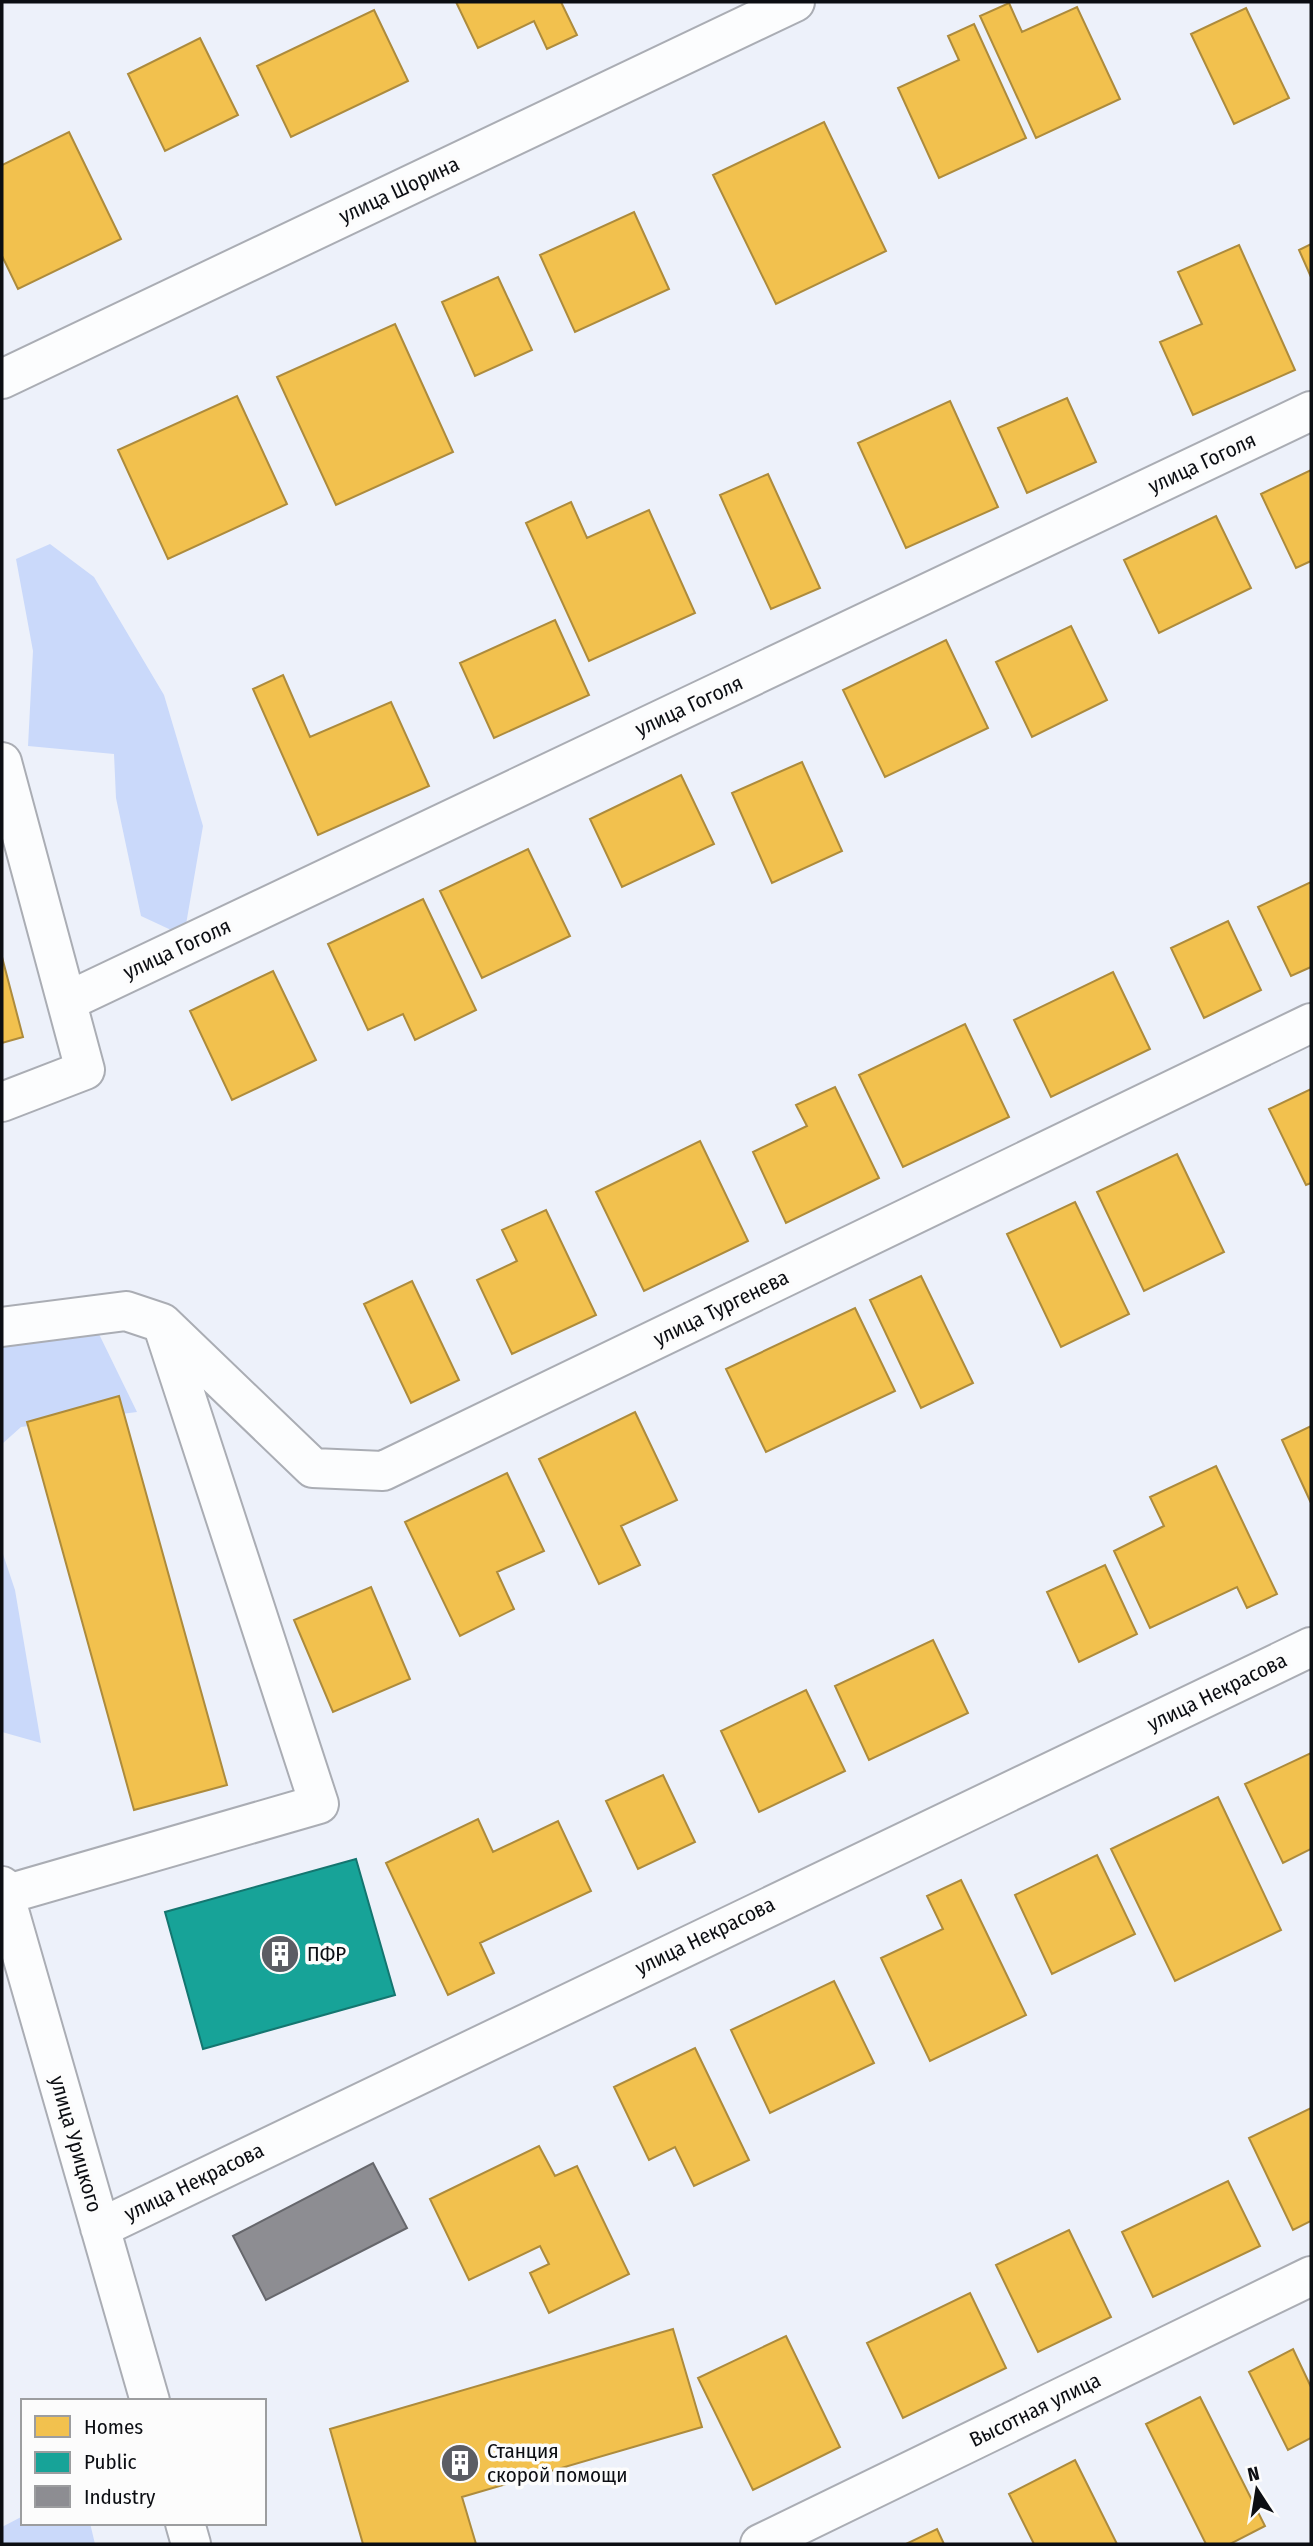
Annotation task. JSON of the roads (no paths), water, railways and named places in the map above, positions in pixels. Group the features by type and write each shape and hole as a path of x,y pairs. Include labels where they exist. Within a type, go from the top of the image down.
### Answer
{"street":[{"name":"улица Шорина","path":"2,379 795,2"},
{"name":"улица Гоголя","path":"68,1001 1311,411"},
{"path":"2,762 85,1070 2,1102"},
{"name":"улица Тургенева","path":"162,1323 313,1468 383,1471 1311,1023"},
{"path":"2,1328 126,1311 162,1323 319,1804 3,1891"},
{"name":"улица Некрасова","path":"100,2228 1311,1647"},
{"name":"улица Урицкого","path":"3,1891 149,2399"},
{"name":"Высотная улица","path":"760,2544 1311,2276"},
{"path":"186,2525 191,2544"}],"place":[{"name":"ПФР","path":"280,1954"},
{"name":"Станция скорой помощи","path":"460,2463"}]}
